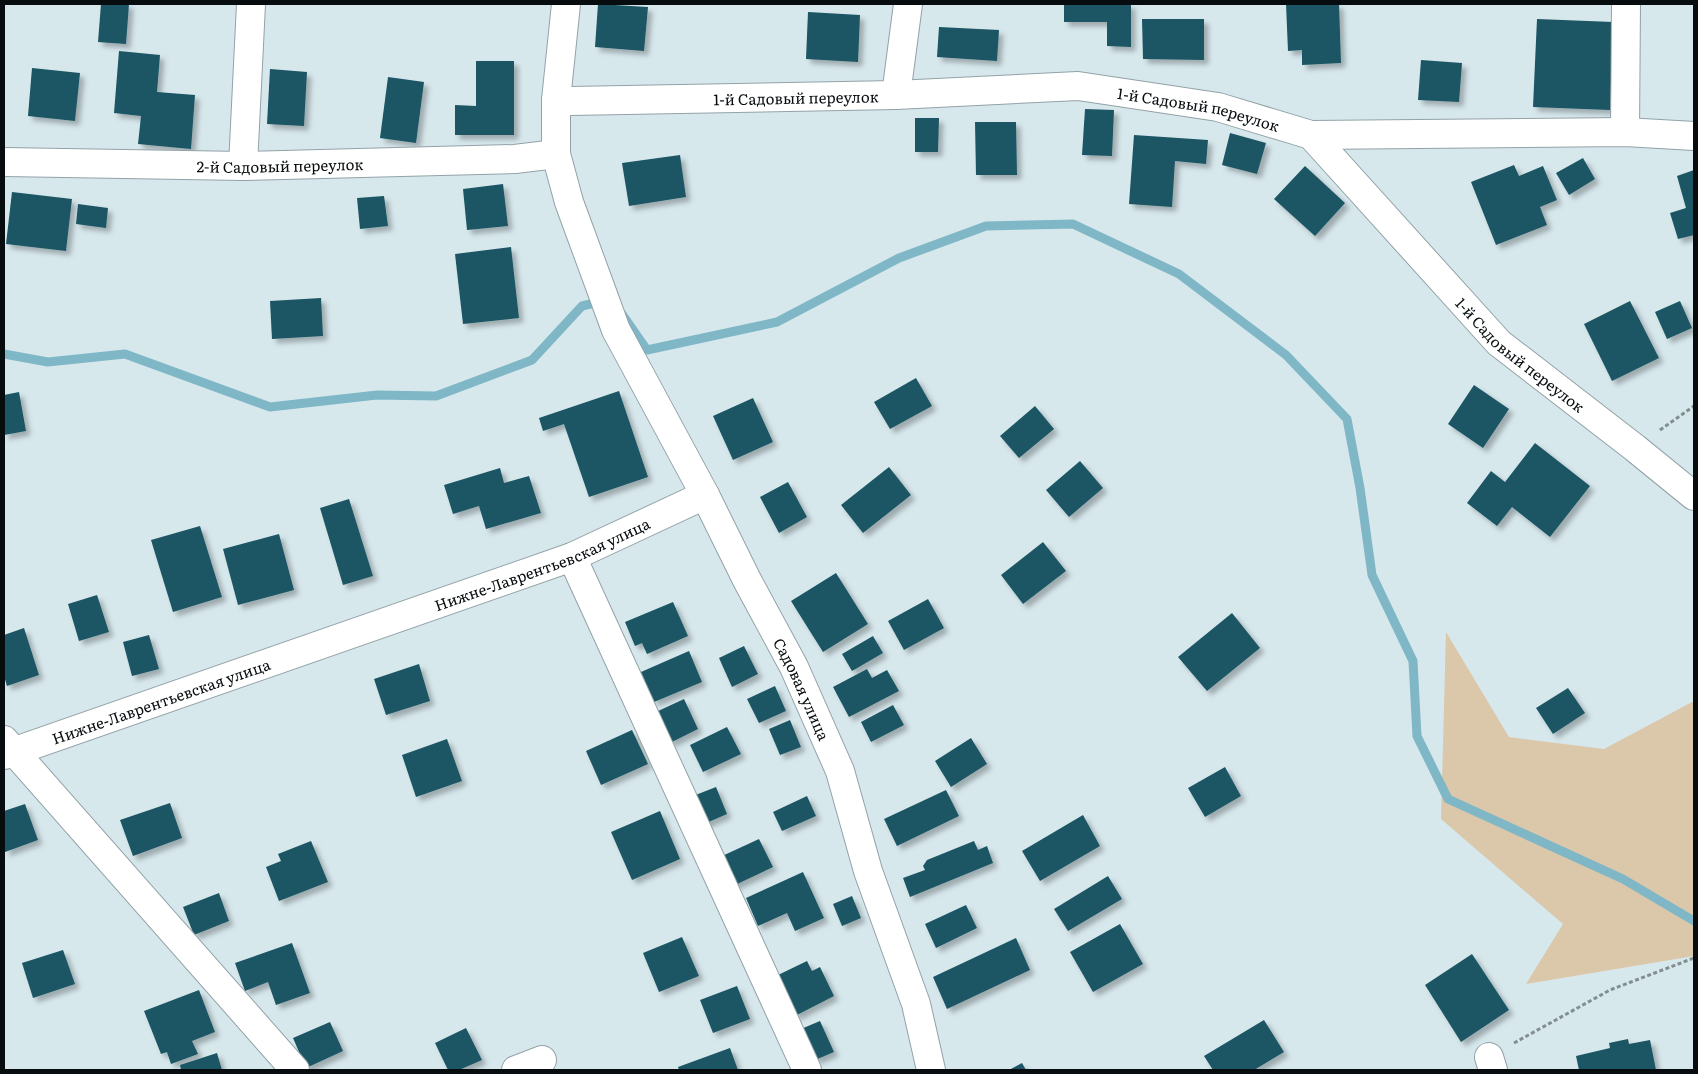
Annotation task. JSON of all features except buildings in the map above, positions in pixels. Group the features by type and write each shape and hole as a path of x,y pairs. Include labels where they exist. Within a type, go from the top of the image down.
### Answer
{"street":[{"path":"243,166 251,4"},
{"path":"556,154 556,100 566,4"},
{"path":"896,95 908,4"},
{"path":"1625,132 1626,4"},
{"name":"1-й Садовый переулок","path":"556,100 896,95 1078,86 1218,107 1311,134 1499,343 1694,496"},
{"path":"1311,134 1625,132 1694,136"},
{"name":"2-й Садовый переулок","path":"4,162 243,166 515,159 556,154"},
{"name":"Садовая улица","path":"556,154 569,202 616,330 705,495 747,580 794,667 840,771 868,872 916,1004 931,1070"},
{"name":"Нижне-Лаврентьевская улица","path":"295,1070 7,749 572,557 705,495"},
{"path":"572,557 807,1070"},
{"path":"516,1070 542,1060"}],"path":[{"path":"1635,448 1694,406"},
{"path":"1491,1063 1610,990 1694,958"}],"shaded area":[{"path":"1446,632 1509,737 1604,749 1694,701 1694,956 1526,984 1563,924 1441,819"}],"waterway":[{"path":"622,314 647,350 777,322 899,258 986,226 1073,224 1179,274 1286,355 1347,419 1360,488 1372,575 1413,661 1417,736 1448,799 1623,879 1694,921"},
{"path":"4,354 48,362 125,354 270,407 377,395 436,396 532,360 582,306 603,301"}]}
